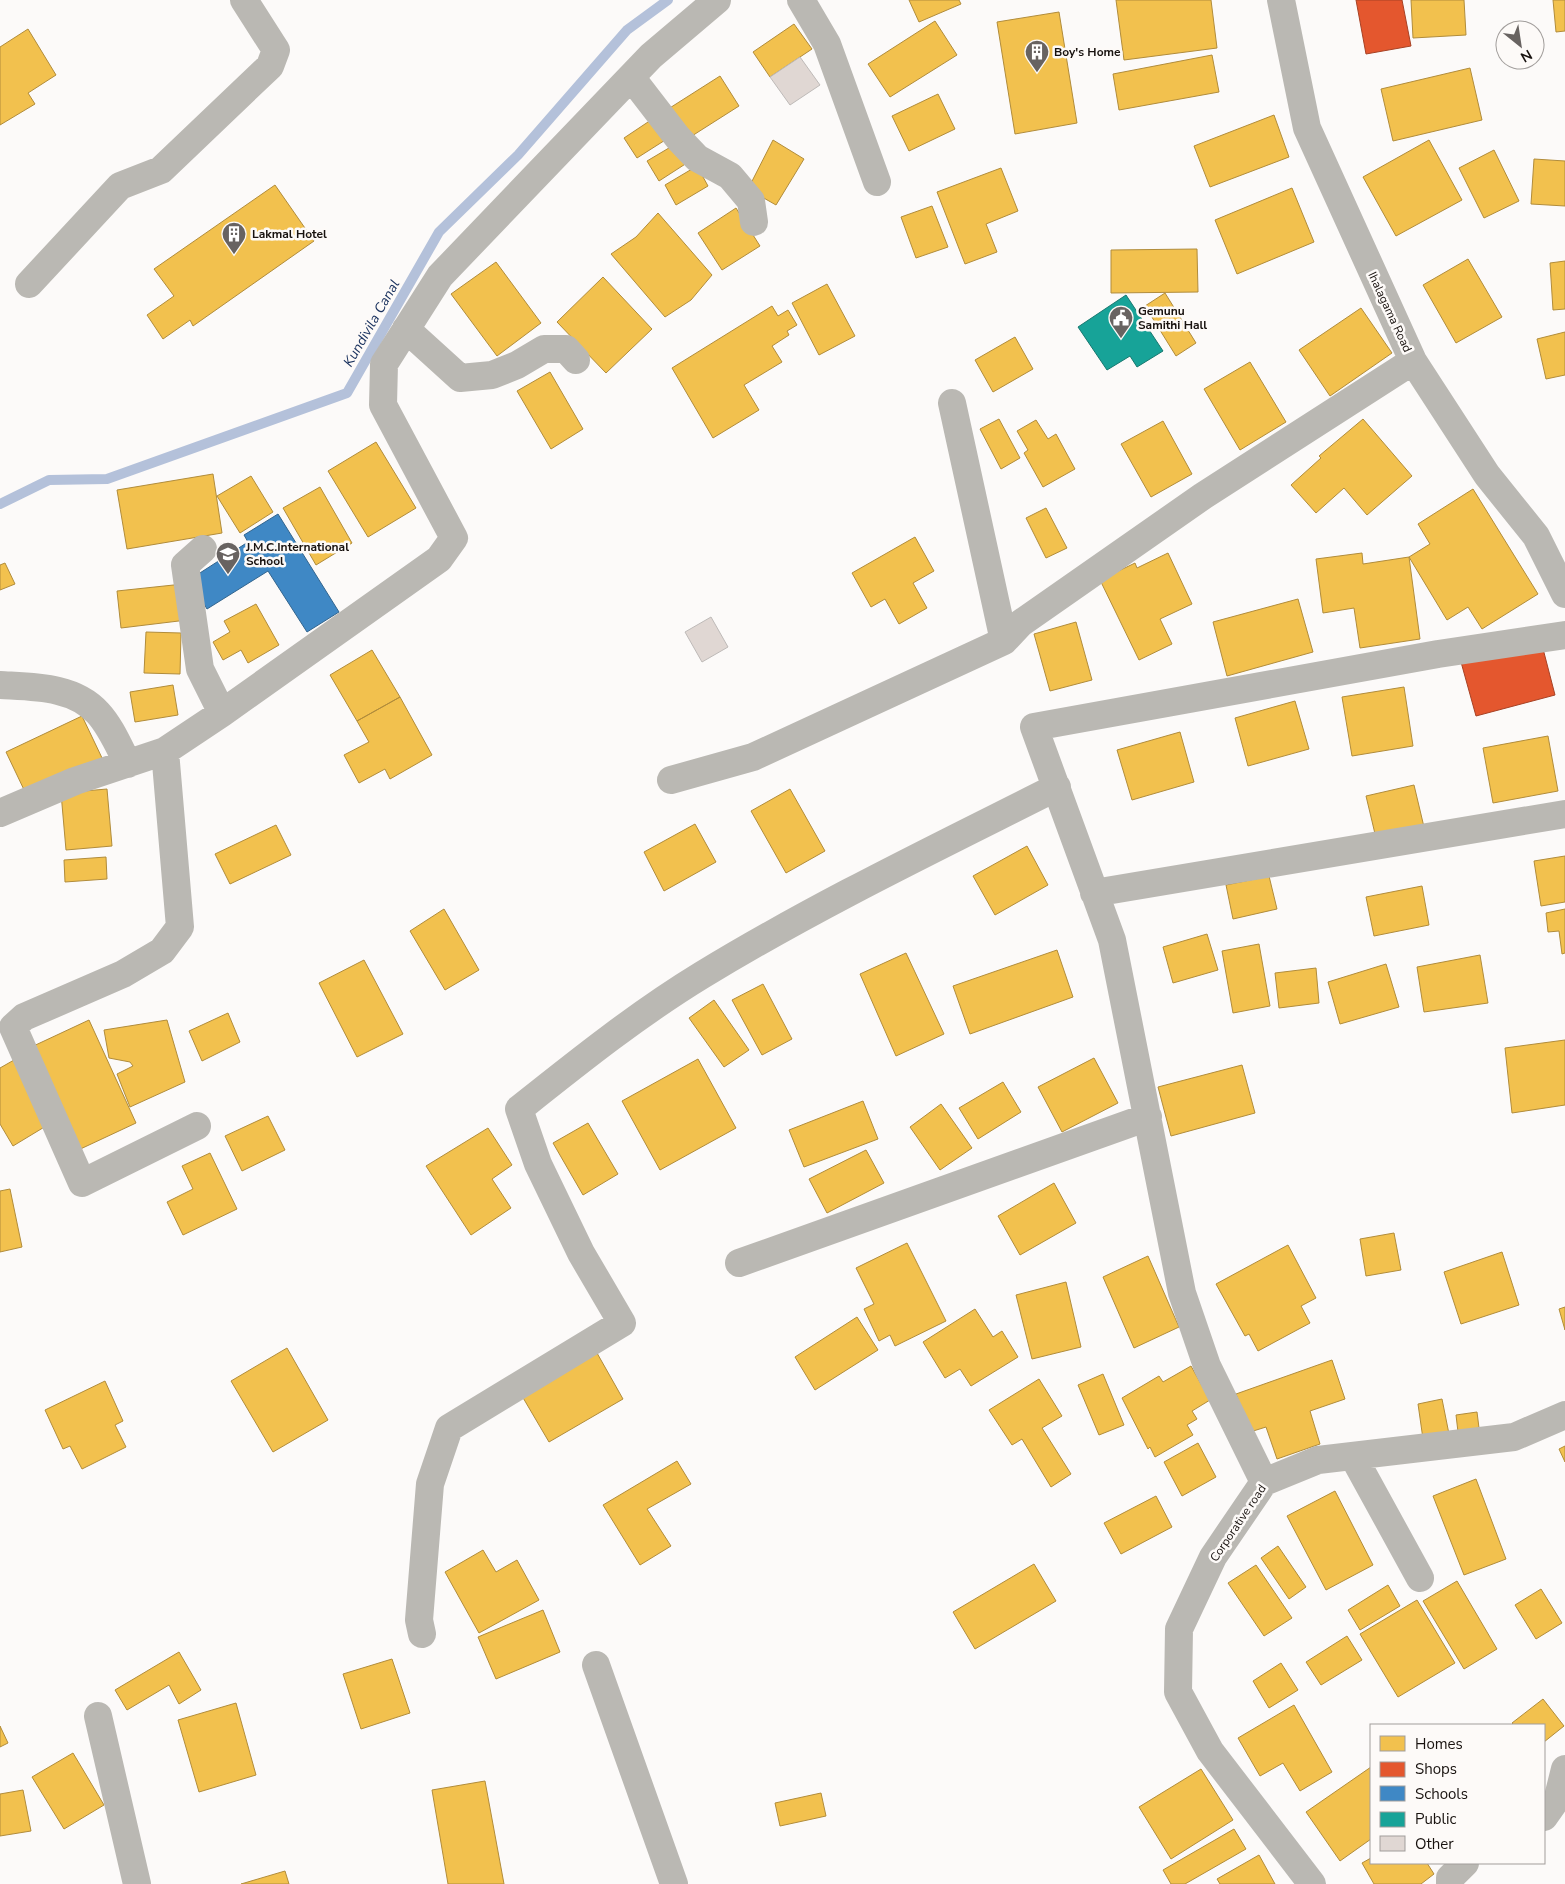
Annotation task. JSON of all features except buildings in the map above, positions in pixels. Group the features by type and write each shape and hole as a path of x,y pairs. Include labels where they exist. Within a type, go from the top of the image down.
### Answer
{"street":[{"path":"29,284 120,186 160,170 270,66 276,50 244,0"},
{"path":"0,813 75,782 165,751 222,713 439,558 454,538 383,405 384,364 440,276 651,56 717,0"},
{"path":"801,0 827,44 878,182"},
{"name":"Ihalagama Road","path":"1280,0 1307,128 1413,361 1487,475 1536,536 1565,594"},
{"path":"631,77 678,138 697,158 730,176 751,201 754,222"},
{"path":"406,329 460,378 492,374 517,365 544,350 566,349 576,360"},
{"path":"671,780 753,757 1004,641 1021,623 1203,496 1413,361"},
{"path":"952,403 1004,641"},
{"path":"203,549 185,565 200,669 222,713"},
{"path":"1264,1482 1207,1366 1182,1293 1112,940 1034,727 1438,654 1565,635"},
{"path":"0,685 52,689 85,702 98,713 128,764"},
{"path":"165,751 180,927 162,951 124,974 24,1017 13,1027 82,1183 197,1126"},
{"path":"422,1634 419,1620 430,1484 449,1428 622,1323 581,1254 538,1164 519,1109 591,1051 701,975 816,909 1057,787"},
{"path":"1094,893 1565,814"},
{"path":"739,1262 1148,1117"},
{"name":"Corporative road","path":"1312,1884 1210,1751 1178,1692 1178,1629 1213,1557 1264,1482 1318,1460 1514,1436 1565,1415"},
{"path":"1353,1456 1420,1578"},
{"path":"596,1665 674,1884"},
{"path":"98,1716 137,1884"},
{"path":"1545,1816 1558,1797 1565,1769"},
{"path":"1450,1884 1450,1878 1464,1864"}],"waterway":[{"name":"Kundivila Canal","path":"0,504 49,480 107,479 347,393 439,232 518,155 627,30 668,0"}],"place":[{"name":"Boy's Home","path":"1037,73"},
{"name":"Lakmal Hotel","path":"234,255"},
{"name":"Gemunu Samithi Hall","path":"1121,339"},
{"name":"J.M.C.International School","path":"228,575"}]}
